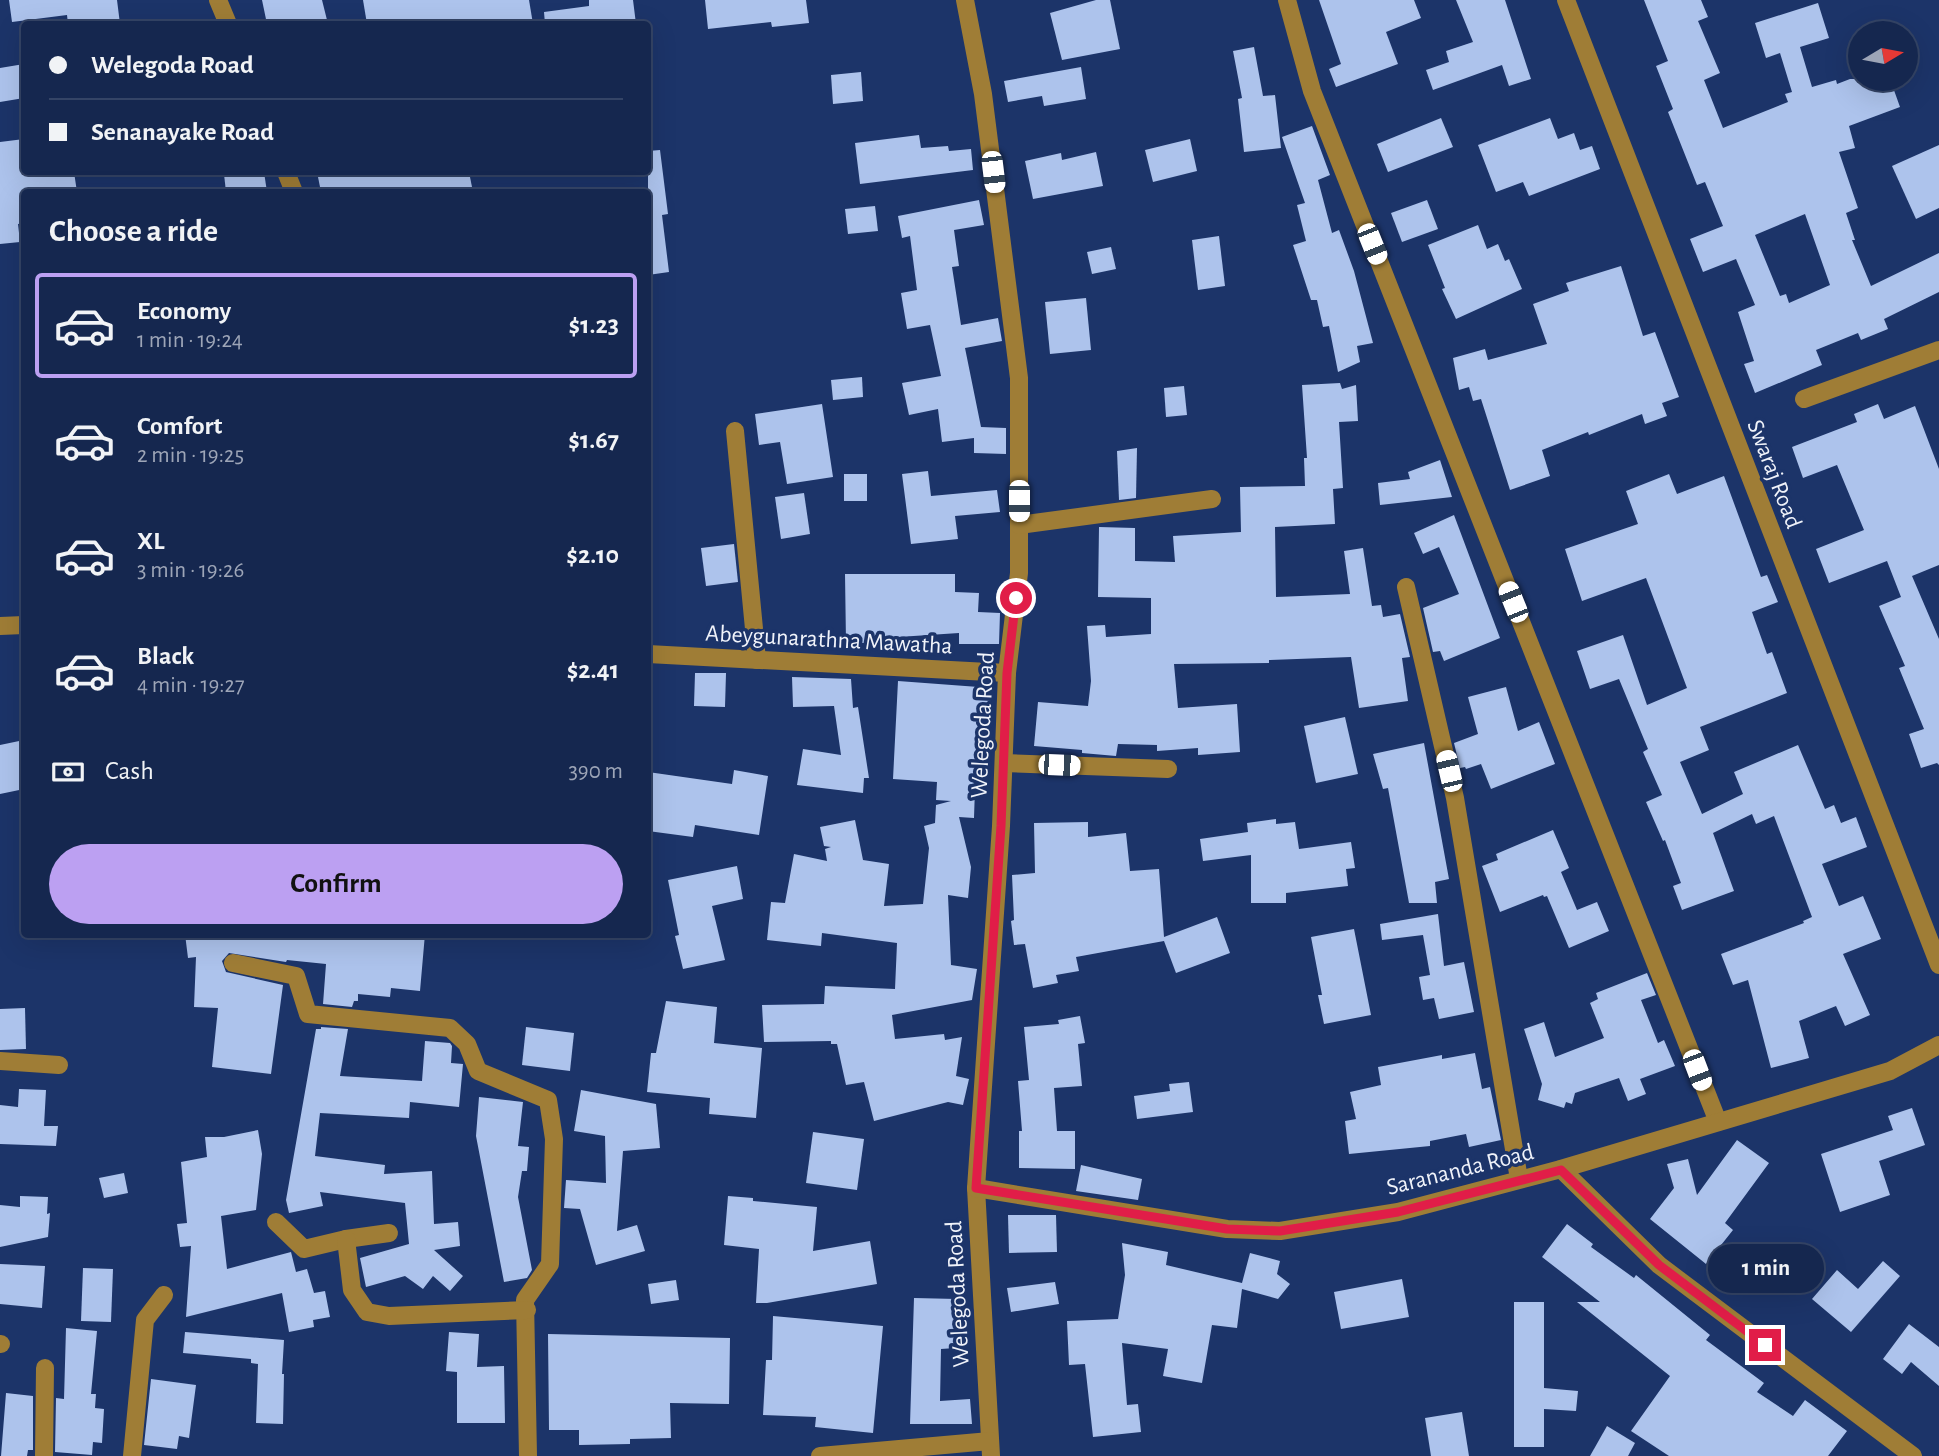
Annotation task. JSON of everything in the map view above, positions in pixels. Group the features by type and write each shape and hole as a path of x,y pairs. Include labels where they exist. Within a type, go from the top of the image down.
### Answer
{"street":[{"path":"218,0 227,21"},
{"name":"Welegoda Road","path":"965,0 983,94 1019,378 1019,573 1007,673 1004,763 976,1188 990,1449"},
{"path":"1287,0 1312,91 1718,1122"},
{"name":"Swaraj Road","path":"1566,0 1939,965"},
{"path":"1804,399 1939,350"},
{"path":"735,431 757,660"},
{"path":"1019,525 1212,499"},
{"path":"1406,587 1455,798 1519,1179"},
{"path":"0,626 21,625"},
{"name":"Abeygunarathna Mawatha","path":"651,654 1007,673"},
{"path":"1004,763 1168,769"},
{"path":"233,963 296,976 308,1014 450,1028 467,1044 478,1071 548,1100 555,1139 550,1264 525,1300 528,1456"},
{"name":"Sarananda Road","path":"976,1188 1227,1229 1280,1231 1398,1212 1561,1170 1890,1071 1939,1045"},
{"path":"0,1060 59,1065"},
{"path":"1561,1170 1659,1265 1913,1456"},
{"path":"276,1222 304,1250 346,1239 389,1233"},
{"path":"346,1239 352,1290 367,1312 389,1317 527,1310"},
{"path":"132,1456 145,1320 164,1295"},
{"path":"44,1456 45,1368"},
{"path":"820,1456 990,1449"}],"building":[{"path":"9,0 117,0 120,21 68,21 67,15 12,22"},
{"path":"262,0 322,0 327,21 266,21"},
{"path":"363,0 529,0 532,21 366,21"},
{"path":"589,0 633,0 636,21 545,21 544,12 589,6"},
{"path":"705,0 806,0 809,23 772,27 771,22 708,29"},
{"path":"1096,0 1110,0 1120,49 1062,60 1050,13"},
{"path":"1319,0 1414,0 1421,18 1386,32 1398,64 1336,87 1329,69 1341,64"},
{"path":"1456,0 1505,0 1531,79 1509,86 1502,65 1433,90 1426,70 1449,62 1446,51 1473,42"},
{"path":"1644,0 1701,0 1708,17 1698,21 1720,73 1704,80 1723,128 1788,102 1785,94 1792,92 1780,53 1766,58 1755,23 1818,3 1829,38 1800,47 1812,87 1836,80 1837,84 1848,80 1848,91 1894,91 1900,107 1849,126 1855,148 1839,152 1858,208 1846,213 1855,240 1852,240 1871,286 1939,253 1939,292 1884,319 1888,329 1861,340 1858,333 1816,350 1822,365 1755,393 1744,364 1754,361 1738,312 1755,305 1736,259 1703,272 1690,239 1723,226 1705,182 1697,185 1668,112 1673,109 1656,66 1668,61","holes":["1805,214 1830,285 1789,303 1786,294 1780,296 1755,235"]},
{"path":"1254,47 1263,96 1275,95 1281,148 1244,152 1238,99 1242,98 1233,51"},
{"path":"21,64 21,98 0,102 0,68"},
{"path":"1081,67 1086,99 1044,106 1042,96 1008,102 1004,81"},
{"path":"861,72 863,101 833,104 831,75"},
{"path":"1441,118 1453,147 1388,172 1377,144"},
{"path":"1550,118 1558,139 1574,133 1580,150 1592,146 1600,169 1529,196 1523,182 1496,192 1478,145"},
{"path":"1312,126 1330,175 1318,180 1332,233 1339,230 1354,271 1373,343 1357,346 1360,362 1338,372 1329,326 1323,327 1317,300 1311,300 1293,245 1306,241 1297,205 1305,203 1282,137"},
{"path":"919,135 921,148 948,146 949,151 971,149 973,170 860,184 855,143"},
{"path":"21,139 21,175 74,175 77,189 21,189 21,224 18,224 20,242 0,244 0,142"},
{"path":"1190,139 1197,171 1153,182 1145,150"},
{"path":"1939,145 1939,208 1916,219 1892,166"},
{"path":"660,150 668,214 662,215 669,272 651,275 651,189 648,189 648,175 651,175 651,151"},
{"path":"1096,152 1103,186 1033,199 1025,161 1061,153 1062,160"},
{"path":"224,175 264,175 267,189 226,189"},
{"path":"318,175 470,175 472,189 320,189"},
{"path":"979,200 984,225 954,230 959,266 952,267 961,325 998,318 1002,341 965,348 981,427 1006,428 1006,454 974,453 974,438 942,442 938,409 909,415 902,383 941,376 930,325 907,329 901,293 917,290 910,236 902,238 898,216"},
{"path":"1427,200 1438,229 1402,242 1391,213"},
{"path":"875,206 878,231 848,234 845,209"},
{"path":"1478,225 1487,249 1498,244 1505,261 1509,259 1522,289 1456,319 1442,289 1445,288 1428,245"},
{"path":"1219,236 1225,286 1198,290 1192,240"},
{"path":"1111,247 1116,269 1092,274 1087,252"},
{"path":"1621,266 1643,336 1655,332 1679,397 1662,403 1667,416 1645,424 1642,414 1542,450 1550,476 1510,490 1481,399 1473,401 1469,387 1459,390 1453,358 1485,349 1488,360 1547,344 1533,304 1569,291 1566,283"},
{"path":"1086,298 1091,350 1050,354 1045,302"},
{"path":"862,377 863,397 833,400 831,380"},
{"path":"1340,383 1342,389 1356,385 1358,421 1339,422 1343,488 1333,489 1335,524 1275,527 1276,597 1350,594 1344,551 1363,548 1372,606 1381,605 1383,617 1400,614 1410,657 1402,658 1408,701 1359,708 1351,657 1269,660 1269,663 1174,664 1178,708 1237,704 1240,752 1198,755 1198,748 1157,751 1157,745 1118,744 1116,756 1034,746 1038,702 1088,706 1091,681 1087,626 1105,625 1106,637 1151,634 1151,598 1098,597 1099,527 1135,528 1135,561 1175,562 1173,536 1241,532 1240,487 1305,486 1304,458 1307,458 1302,385"},
{"path":"1184,386 1187,415 1166,417 1164,388"},
{"path":"822,404 833,477 787,484 780,442 759,445 755,414"},
{"path":"1878,404 1884,419 1915,406 1939,469 1939,565 1912,576 1939,639 1939,765 1937,763 1921,768 1909,734 1924,729 1899,668 1905,666 1879,606 1901,597 1887,561 1829,583 1816,549 1864,530 1837,465 1803,478 1792,447 1857,422 1854,414"},
{"path":"1137,448 1136,498 1119,500 1117,451"},
{"path":"1440,460 1452,497 1380,505 1378,483 1410,479 1408,472"},
{"path":"928,471 931,496 997,490 1000,512 955,516 958,539 911,544 902,474"},
{"path":"844,474 867,474 867,501 844,501"},
{"path":"1669,474 1677,494 1724,476 1761,577 1767,575 1778,602 1752,612 1767,654 1772,652 1787,693 1700,727 1709,750 1680,762 1702,814 1743,794 1734,772 1798,745 1825,809 1834,805 1841,823 1856,817 1867,847 1822,864 1839,906 1863,896 1881,939 1843,954 1870,1015 1845,1026 1836,1006 1799,1021 1809,1058 1771,1068 1748,980 1733,985 1721,954 1804,923 1803,921 1812,917 1774,816 1756,824 1752,814 1713,833 1734,891 1682,910 1673,886 1681,883 1665,840 1663,841 1646,802 1662,795 1643,752 1648,749 1619,679 1590,689 1577,651 1623,635 1647,705 1687,688 1646,578 1582,601 1565,549 1638,524 1626,491"},
{"path":"804,493 810,534 781,539 775,497"},
{"path":"1454,515 1500,638 1444,661 1440,651 1433,652 1423,608 1459,594 1439,547 1423,554 1414,533"},
{"path":"734,544 738,582 706,586 701,548"},
{"path":"845,574 955,574 955,592 979,593 978,612 1000,613 999,644 959,644 959,633 846,643"},
{"path":"695,673 726,673 725,707 694,706"},
{"path":"792,677 851,679 853,708 858,707 869,778 864,778 863,793 797,785 803,749 841,755 834,706 793,707"},
{"path":"898,681 992,688 985,760 976,759 974,818 959,817 971,867 968,898 948,895 951,965 977,969 972,1000 892,1015 895,1039 944,1034 945,1040 962,1037 956,1076 969,1079 963,1105 948,1102 874,1121 864,1082 846,1085 837,1044 831,1044 831,1041 764,1042 762,1005 824,1004 825,986 895,989 897,943 822,933 821,946 767,940 771,902 785,903 794,854 827,861 825,849 831,847 824,846 820,827 855,820 863,860 889,864 884,906 923,904 929,848 924,826 935,823 936,805 951,801 936,800 937,782 893,779"},
{"path":"1506,687 1518,731 1539,722 1555,764 1491,789 1481,764 1466,769 1460,768 1454,743 1478,734 1468,697"},
{"path":"1345,717 1358,774 1316,783 1304,726"},
{"path":"21,741 21,790 0,794 0,745"},
{"path":"1424,743 1449,879 1435,882 1437,903 1409,903 1388,788 1383,789 1373,754"},
{"path":"734,770 768,776 759,835 695,825 693,837 651,831 651,772 732,784"},
{"path":"1276,819 1276,824 1295,822 1299,849 1351,842 1355,868 1346,869 1348,886 1286,893 1286,903 1251,903 1251,855 1203,861 1200,839 1248,832 1247,823"},
{"path":"1088,822 1088,837 1126,833 1130,871 1159,869 1164,937 1217,917 1230,953 1176,973 1164,941 1076,957 1079,971 1056,975 1058,983 1033,988 1025,944 1014,945 1011,921 1014,920 1012,875 1035,873 1034,823"},
{"path":"1553,830 1569,868 1561,872 1577,910 1597,902 1609,931 1569,948 1547,896 1543,895 1500,912 1482,866 1498,860 1496,854"},
{"path":"737,866 743,899 712,906 725,960 683,969 675,936 679,935 668,880"},
{"path":"1438,914 1444,966 1464,962 1474,1012 1439,1019 1434,998 1423,1000 1419,977 1430,975 1423,935 1382,940 1380,924"},
{"path":"1354,929 1371,1015 1324,1024 1318,995 1322,995 1311,937"},
{"path":"186,938 425,938 420,991 391,988 390,997 358,994 358,1001 354,1001 352,1007 323,1004 326,964 286,962 229,953 222,961 226,972 283,985 271,1074 212,1067 218,1008 194,1007 196,957 188,958"},
{"path":"1647,973 1656,995 1641,1000 1658,1043 1664,1040 1675,1066 1640,1079 1646,1094 1628,1101 1619,1078 1575,1093 1572,1104 1566,1102 1564,1108 1538,1100 1542,1084 1524,1029 1544,1022 1555,1057 1604,1038 1590,1003 1598,999 1596,993"},
{"path":"666,1001 717,1007 714,1043 762,1048 756,1118 709,1114 710,1098 647,1092 651,1053 656,1053"},
{"path":"25,1008 26,1049 0,1050 0,1009"},
{"path":"1080,1016 1085,1043 1078,1044 1082,1086 1054,1088 1057,1131 1075,1131 1075,1169 1019,1168 1019,1131 1022,1131 1018,1081 1029,1080 1024,1027 1059,1024 1058,1020"},
{"path":"526,1027 574,1033 570,1071 522,1065"},
{"path":"316,1029 348,1029 340,1076 422,1081 425,1041 450,1043 451,1063 463,1064 459,1107 410,1102 409,1118 320,1113 315,1156 385,1165 384,1174 432,1171 434,1224 458,1222 460,1246 434,1250 463,1276 450,1291 433,1276 423,1289 405,1276 366,1287 360,1258 409,1244 405,1203 320,1192 323,1206 289,1213 286,1200"},
{"path":"1475,1053 1482,1089 1490,1087 1501,1140 1469,1147 1466,1134 1430,1141 1430,1146 1349,1154 1345,1121 1356,1119 1350,1092 1381,1085 1378,1067 1442,1055 1442,1059"},
{"path":"1189,1082 1193,1112 1137,1119 1134,1096 1170,1091 1169,1084"},
{"path":"19,1089 46,1090 44,1126 58,1126 56,1146 0,1144 0,1105 18,1107"},
{"path":"581,1090 656,1104 660,1148 623,1151 617,1231 637,1225 645,1251 596,1265 580,1209 564,1208 566,1180 606,1183 605,1136 574,1131"},
{"path":"479,1097 523,1102 518,1146 529,1147 527,1171 522,1171 518,1197 532,1270 527,1278 504,1282 476,1136"},
{"path":"1912,1108 1925,1145 1879,1161 1890,1195 1840,1212 1821,1154 1893,1130 1888,1116"},
{"path":"258,1130 262,1154 256,1210 221,1216 227,1269 291,1252 296,1272 307,1269 314,1293 325,1291 330,1317 313,1320 314,1327 289,1332 282,1293 186,1317 191,1246 180,1247 177,1224 187,1223 181,1162 207,1157 205,1137 224,1137"},
{"path":"813,1132 864,1139 857,1190 806,1183"},
{"path":"1737,1140 1769,1163 1725,1223 1733,1230 1706,1264 1650,1219 1674,1188 1667,1164 1688,1159 1697,1195"},
{"path":"1081,1165 1142,1179 1138,1200 1076,1191"},
{"path":"124,1173 128,1193 104,1198 99,1178"},
{"path":"20,1196 48,1197 48,1237 0,1247 0,1205 20,1207"},
{"path":"728,1196 817,1207 813,1251 870,1241 877,1284 756,1303 759,1249 724,1245"},
{"path":"1008,1215 1056,1215 1057,1252 1009,1253"},
{"path":"1567,1224 1593,1244 1591,1247 1634,1278 1636,1275 1710,1335 1706,1340 1764,1383 1757,1392 1793,1416 1805,1400 1847,1431 1828,1456 1669,1456 1631,1431 1670,1376 1577,1302 1600,1302 1542,1257"},
{"path":"1122,1243 1168,1252 1166,1265 1242,1283 1250,1253 1280,1261 1277,1274 1290,1284 1278,1299 1242,1289 1237,1328 1212,1325 1202,1383 1163,1376 1168,1349 1122,1343 1127,1405 1138,1404 1141,1432 1093,1437 1085,1364 1069,1365 1067,1321 1118,1319 1125,1275"},
{"path":"1883,1261 1900,1276 1851,1332 1812,1299 1837,1270 1858,1289"},
{"path":"0,1264 45,1266 42,1308 0,1304"},
{"path":"83,1268 113,1269 111,1322 81,1321"},
{"path":"1402,1279 1409,1317 1341,1329 1334,1292"},
{"path":"676,1280 679,1300 651,1304 648,1284"},
{"path":"1055,1282 1059,1304 1011,1312 1007,1288"},
{"path":"914,1298 957,1299 955,1348 941,1349 940,1401 970,1399 972,1424 910,1424"},
{"path":"1514,1302 1544,1302 1544,1388 1578,1391 1576,1411 1544,1409 1544,1447 1514,1447"},
{"path":"773,1316 883,1326 873,1433 815,1427 816,1417 763,1415 766,1360 772,1360"},
{"path":"1909,1324 1939,1347 1939,1386 1911,1362 1902,1374 1883,1359"},
{"path":"66,1328 97,1331 91,1394 96,1394 95,1408 104,1409 102,1443 93,1442 92,1455 55,1452 56,1398 64,1399"},
{"path":"185,1332 284,1340 283,1424 256,1423 258,1364 251,1363 251,1359 183,1353"},
{"path":"449,1332 479,1334 477,1367 504,1366 505,1423 457,1423 457,1372 446,1371"},
{"path":"548,1334 730,1338 729,1404 670,1403 671,1438 630,1439 630,1444 579,1445 579,1430 549,1430"},
{"path":"151,1379 196,1385 189,1438 179,1436 177,1449 144,1445"},
{"path":"6,1393 33,1396 33,1450 28,1450 27,1456 1,1456"},
{"path":"1462,1412 1469,1456 1431,1456 1425,1418"},
{"path":"1607,1426 1635,1443 1628,1456 1590,1456"}],"route":[{"path":"1016,598 1007,673 1001,826 976,1188 1227,1229 1280,1231 1398,1212 1561,1170 1659,1265 1765,1345"}]}
